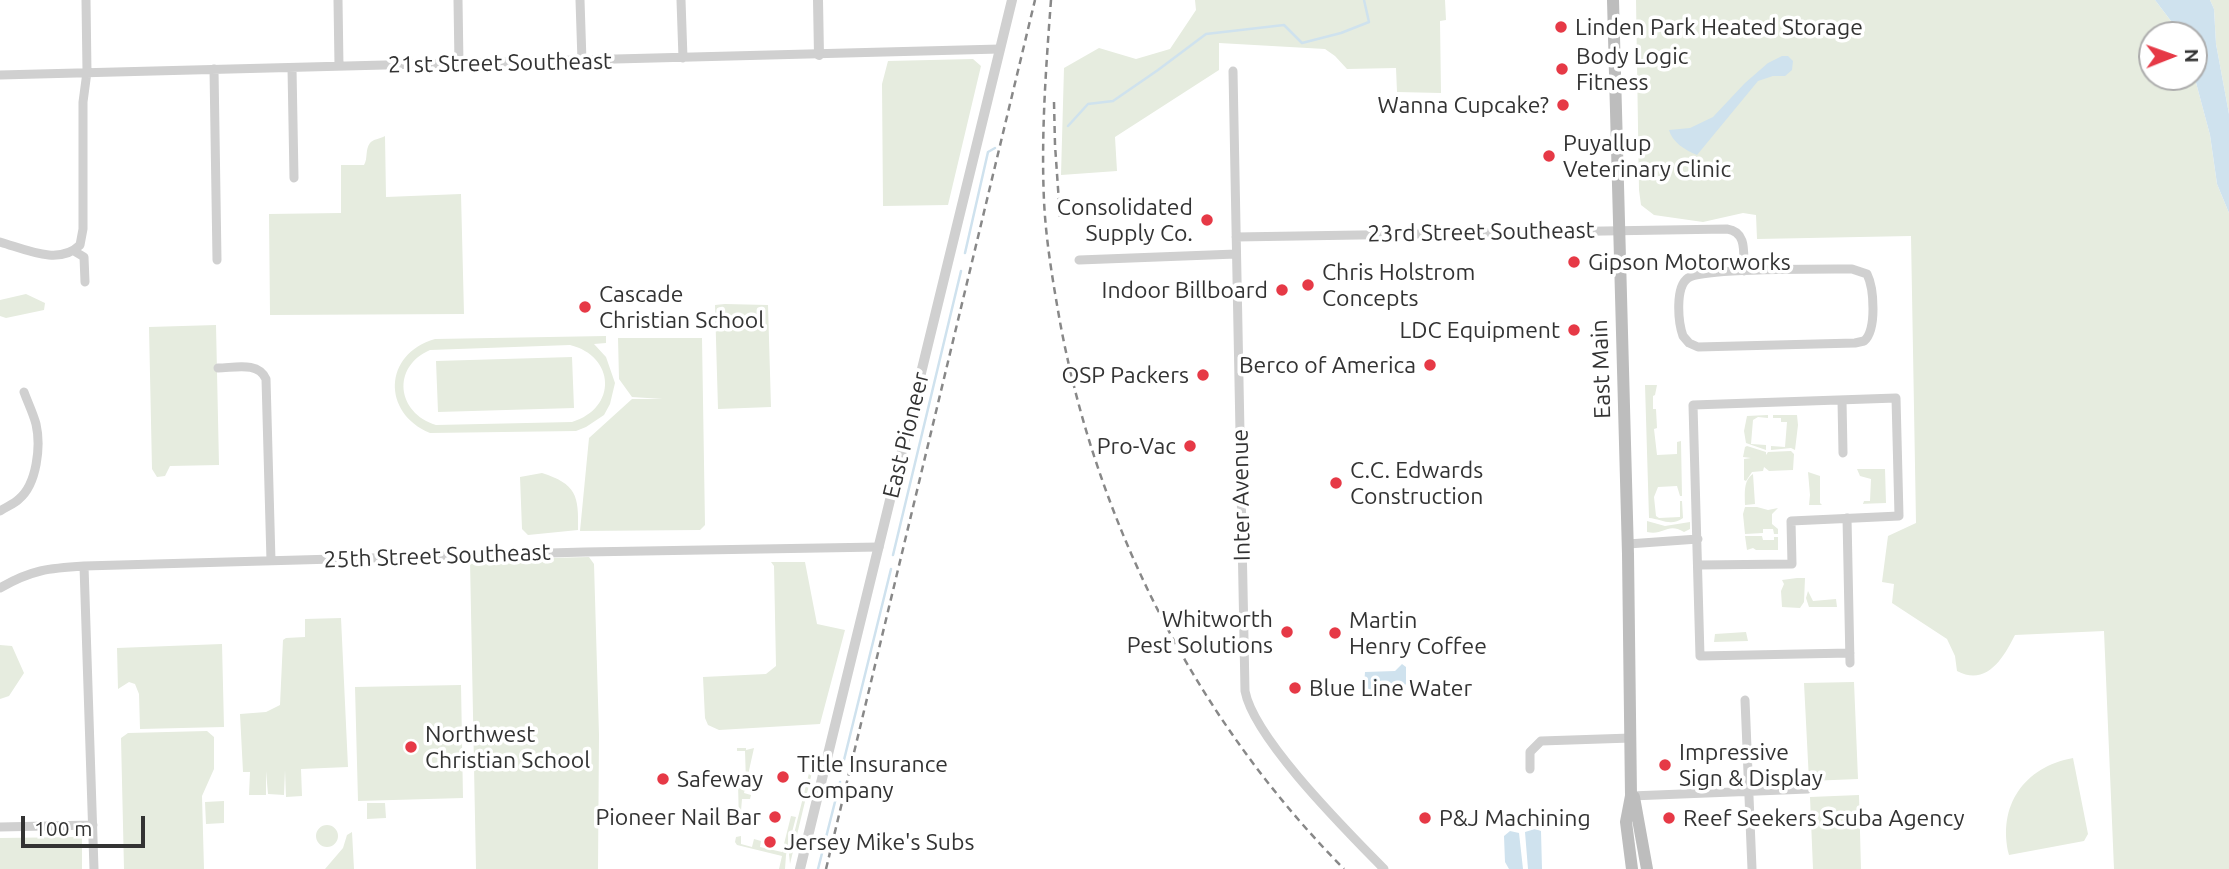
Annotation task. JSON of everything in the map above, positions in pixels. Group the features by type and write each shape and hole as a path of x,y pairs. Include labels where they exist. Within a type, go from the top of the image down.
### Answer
{"main road":[{"name":"East Main","path":"1613,0 1632,796 1641,833 1645,869"},
{"name":"East Main","path":"1632,796 1626,822 1632,869"}],"street":[{"path":"0,242 56,256 74,251 80,246 83,229 83,102 87,72 86,0"},
{"path":"338,0 339,66"},
{"path":"458,0 459,64"},
{"path":"580,0 582,61"},
{"path":"681,0 683,58"},
{"path":"818,0 819,55"},
{"name":"East Pioneer","path":"800,869 1012,0"},
{"name":"21st Street Southeast","path":"0,75 819,55 1000,48"},
{"path":"292,68 294,178"},
{"path":"214,69 217,260"},
{"name":"Inter Avenue","path":"1233,71 1243,639 1247,699 1257,723 1309,788 1384,869"},
{"name":"23rd Street Southeast","path":"1236,237 1727,229 1736,231 1742,237 1744,271"},
{"path":"74,251 84,257 85,282"},
{"path":"1079,260 1236,254"},
{"path":"1852,269 1867,274 1872,288 1871,334 1864,341 1855,343 1698,347 1689,343 1681,331 1681,291 1685,282 1697,275 1744,271 1852,269"},
{"path":"218,368 254,367 261,371 266,379 271,561"},
{"path":"0,511 24,494 29,486 35,462 37,427 24,392"},
{"path":"1699,565 1792,564 1791,520 1899,516 1896,398 1693,405 1700,656 1850,653"},
{"path":"1842,400 1843,453"},
{"path":"1847,518 1850,663"},
{"path":"1628,544 1698,539"},
{"name":"25th Street Southeast","path":"0,588 33,572 84,566 879,547"},
{"path":"84,566 94,869"},
{"path":"1745,700 1752,869"},
{"path":"1530,769 1530,752 1534,746 1551,740 1631,738"},
{"path":"1632,796 1808,789"},
{"path":"0,827 93,825"}],"shaded area":[{"path":"1195,0 1445,0 1446,20 1440,21 1441,93 1397,92 1396,68 1347,69 1325,49 1219,43 1219,70 1115,137 1117,171 1061,175 1064,68 1099,48 1136,59 1170,49 1196,10"},
{"path":"1636,0 2155,0 2171,21 2138,21 2138,91 2198,91 2210,135 2217,184 2229,213 2229,869 2114,869 2104,631 2015,635 2006,652 1993,667 1977,675 1968,675 1957,671 1955,656 1947,639 1892,603 1894,584 1882,582 1888,536 1916,523 1911,236 1757,239 1756,215 1743,213 1703,222 1654,215 1641,205"},
{"path":"2210,0 2229,0 2229,114 2216,44 2214,9"},
{"path":"973,59 981,66 948,205 883,206 882,84 888,61"},
{"path":"385,136 386,197 461,194 464,314 270,315 269,214 341,213 341,165 364,165 370,143"},
{"path":"26,294 45,303 44,310 6,318 0,316 0,300"},
{"path":"715,305 768,305 771,407 718,409"},
{"path":"216,325 219,465 170,466 165,476 157,477 152,469 149,327"},
{"path":"606,336 606,343 594,344 606,357 615,383 610,404 604,415 576,431 430,433 414,424 403,412 395,384 398,370 406,357 418,347 435,339","holes":["570,345 585,351 596,360 603,371 603,394 597,406 587,415 572,422 436,425 413,411 404,389 404,378 409,367 430,350"]},
{"path":"618,338 702,338 705,525 700,530 580,531 589,438 632,399 663,399 632,397 619,379"},
{"path":"572,357 574,408 438,412 436,361"},
{"path":"1645,385 1657,385 1653,396 1653,409 1656,409 1657,428 1654,429 1657,455 1677,454 1677,442 1681,441 1682,496 1677,486 1658,487 1654,497 1656,516 1659,518 1680,517 1682,501 1683,518 1679,521 1666,522 1649,518"},
{"path":"1768,415 1768,418 1758,417 1753,420 1751,444 1766,445 1766,450 1746,443 1744,431 1747,416"},
{"path":"1773,415 1797,415 1795,450 1771,450 1771,446 1785,447 1787,422 1781,422 1781,418 1773,418"},
{"path":"1747,446 1766,452 1766,455 1768,452 1791,451 1794,454 1793,470 1769,471 1764,467 1763,471 1752,472 1746,481 1744,480 1744,459 1751,458 1743,457"},
{"path":"1857,469 1885,469 1886,503 1863,504 1864,501 1870,501 1871,479 1860,476"},
{"path":"1808,472 1820,476 1822,505 1809,505"},
{"path":"542,473 562,482 573,492 578,508 578,530 528,535 522,529 520,477"},
{"path":"1753,474 1755,504 1745,505 1746,484"},
{"path":"1745,507 1768,510 1778,508 1772,514 1772,524 1778,529 1778,534 1774,534 1773,529 1763,529 1763,533 1745,534"},
{"path":"1647,521 1665,526 1690,522 1690,529 1684,532 1673,528 1647,532"},
{"path":"1745,536 1762,536 1763,540 1774,540 1774,537 1778,537 1778,550 1747,550"},
{"path":"589,557 594,564 599,735 598,869 476,869 470,560"},
{"path":"771,562 805,562 817,624 845,630 820,724 719,730 708,725 705,718 703,677 766,674 776,666 774,566"},
{"path":"1805,578 1804,602 1800,608 1782,607 1782,580"},
{"path":"1808,591 1813,601 1836,599 1837,607 1809,607 1806,598"},
{"path":"341,618 348,767 301,769 302,796 286,797 285,770 284,795 268,794 266,771 266,795 249,795 250,772 243,772 240,714 266,712 280,705 283,640 305,637 305,619"},
{"path":"1746,632 1748,641 1714,642 1715,634"},
{"path":"222,644 224,727 140,729 139,694 135,684 129,682 118,689 117,648"},
{"path":"0,645 12,646 24,673 9,696 0,699"},
{"path":"1854,682 1858,779 1809,781 1804,683"},
{"path":"461,685 463,798 358,801 355,687"},
{"path":"207,731 214,737 214,769 202,796 204,869 124,869 121,738 128,733"},
{"path":"737,748 754,748 744,793 751,795 750,799 742,799 740,823 748,824 744,827 739,824 738,783 746,782 745,751 737,751"},
{"path":"813,757 814,764 790,864 789,854"},
{"path":"2073,758 2088,834 2084,841 2009,855 2007,820 2018,792 2041,770"},
{"path":"1859,795 1861,869 1813,869 1810,797"},
{"path":"224,801 224,823 206,824 205,802"},
{"path":"367,803 385,803 386,818 367,819"},
{"path":"791,816 796,817 785,869 779,869 782,856 737,845 735,842 736,837 741,836 741,844 752,847 754,839 761,841 760,847 782,852"},
{"path":"327,825 335,828 338,836 335,844 327,847 319,844 316,836 319,828"},
{"path":"352,832 354,869 325,869 343,848 347,835"},
{"path":"82,837 82,869 0,869 0,838"}],"water":[{"path":"2155,0 2210,0 2214,9 2216,44 2229,114 2229,213 2217,184 2210,135 2198,91 2208,91 2208,21 2171,21"},
{"path":"1788,56 1793,61 1792,70 1785,76 1773,76 1758,81 1697,155 1676,142 1669,130 1690,128 1713,117 1745,83 1768,63"},
{"path":"1402,664 1406,667 1406,684 1402,687 1392,691 1379,691 1364,686 1365,672 1395,671"},
{"path":"1535,829 1541,831 1542,869 1528,869 1525,832"},
{"path":"1510,831 1519,833 1523,869 1509,869 1505,862 1504,836"}],"waterway":[{"path":"1068,126 1088,104 1113,101 1206,34 1284,25 1302,43 1341,33 1369,22 1364,0"},
{"path":"965,253 988,152 995,148"},
{"path":"893,555 961,271"},
{"path":"842,768 891,569"},
{"path":"818,869 840,782"}],"railway":[{"path":"826,869 1035,0"},
{"path":"1051,0 1044,126 1046,232 1060,322 1077,398 1100,473 1128,546 1161,616 1200,684 1243,750 1291,811 1344,869"},
{"path":"1054,102 1060,217"}],"place":[{"name":"Linden Park Heated Storage","path":"1561,27"},
{"name":"Body Logic Fitness","path":"1562,69"},
{"name":"Wanna Cupcake?","path":"1563,105"},
{"name":"Puyallup Veterinary Clinic","path":"1549,156"},
{"name":"Consolidated Supply Co.","path":"1207,220"},
{"name":"Gipson Motorworks","path":"1574,262"},
{"name":"Chris Holstrom Concepts","path":"1308,285"},
{"name":"Indoor Billboard","path":"1282,290"},
{"name":"Cascade Christian School","path":"585,307"},
{"name":"LDC Equipment","path":"1574,330"},
{"name":"Berco of America","path":"1430,365"},
{"name":"OSP Packers","path":"1203,375"},
{"name":"Pro-Vac","path":"1190,446"},
{"name":"C.C. Edwards Construction","path":"1336,483"},
{"name":"Whitworth Pest Solutions","path":"1287,632"},
{"name":"Martin Henry Coffee","path":"1335,633"},
{"name":"Blue Line Water","path":"1295,688"},
{"name":"Northwest Christian School","path":"411,747"},
{"name":"Impressive Sign & Display","path":"1665,765"},
{"name":"Title Insurance Company","path":"783,777"},
{"name":"Safeway","path":"663,779"},
{"name":"Pioneer Nail Bar","path":"775,817"},
{"name":"P&J Machining","path":"1425,818"},
{"name":"Reef Seekers Scuba Agency","path":"1669,818"},
{"name":"Jersey Mike's Subs","path":"770,842"}]}
